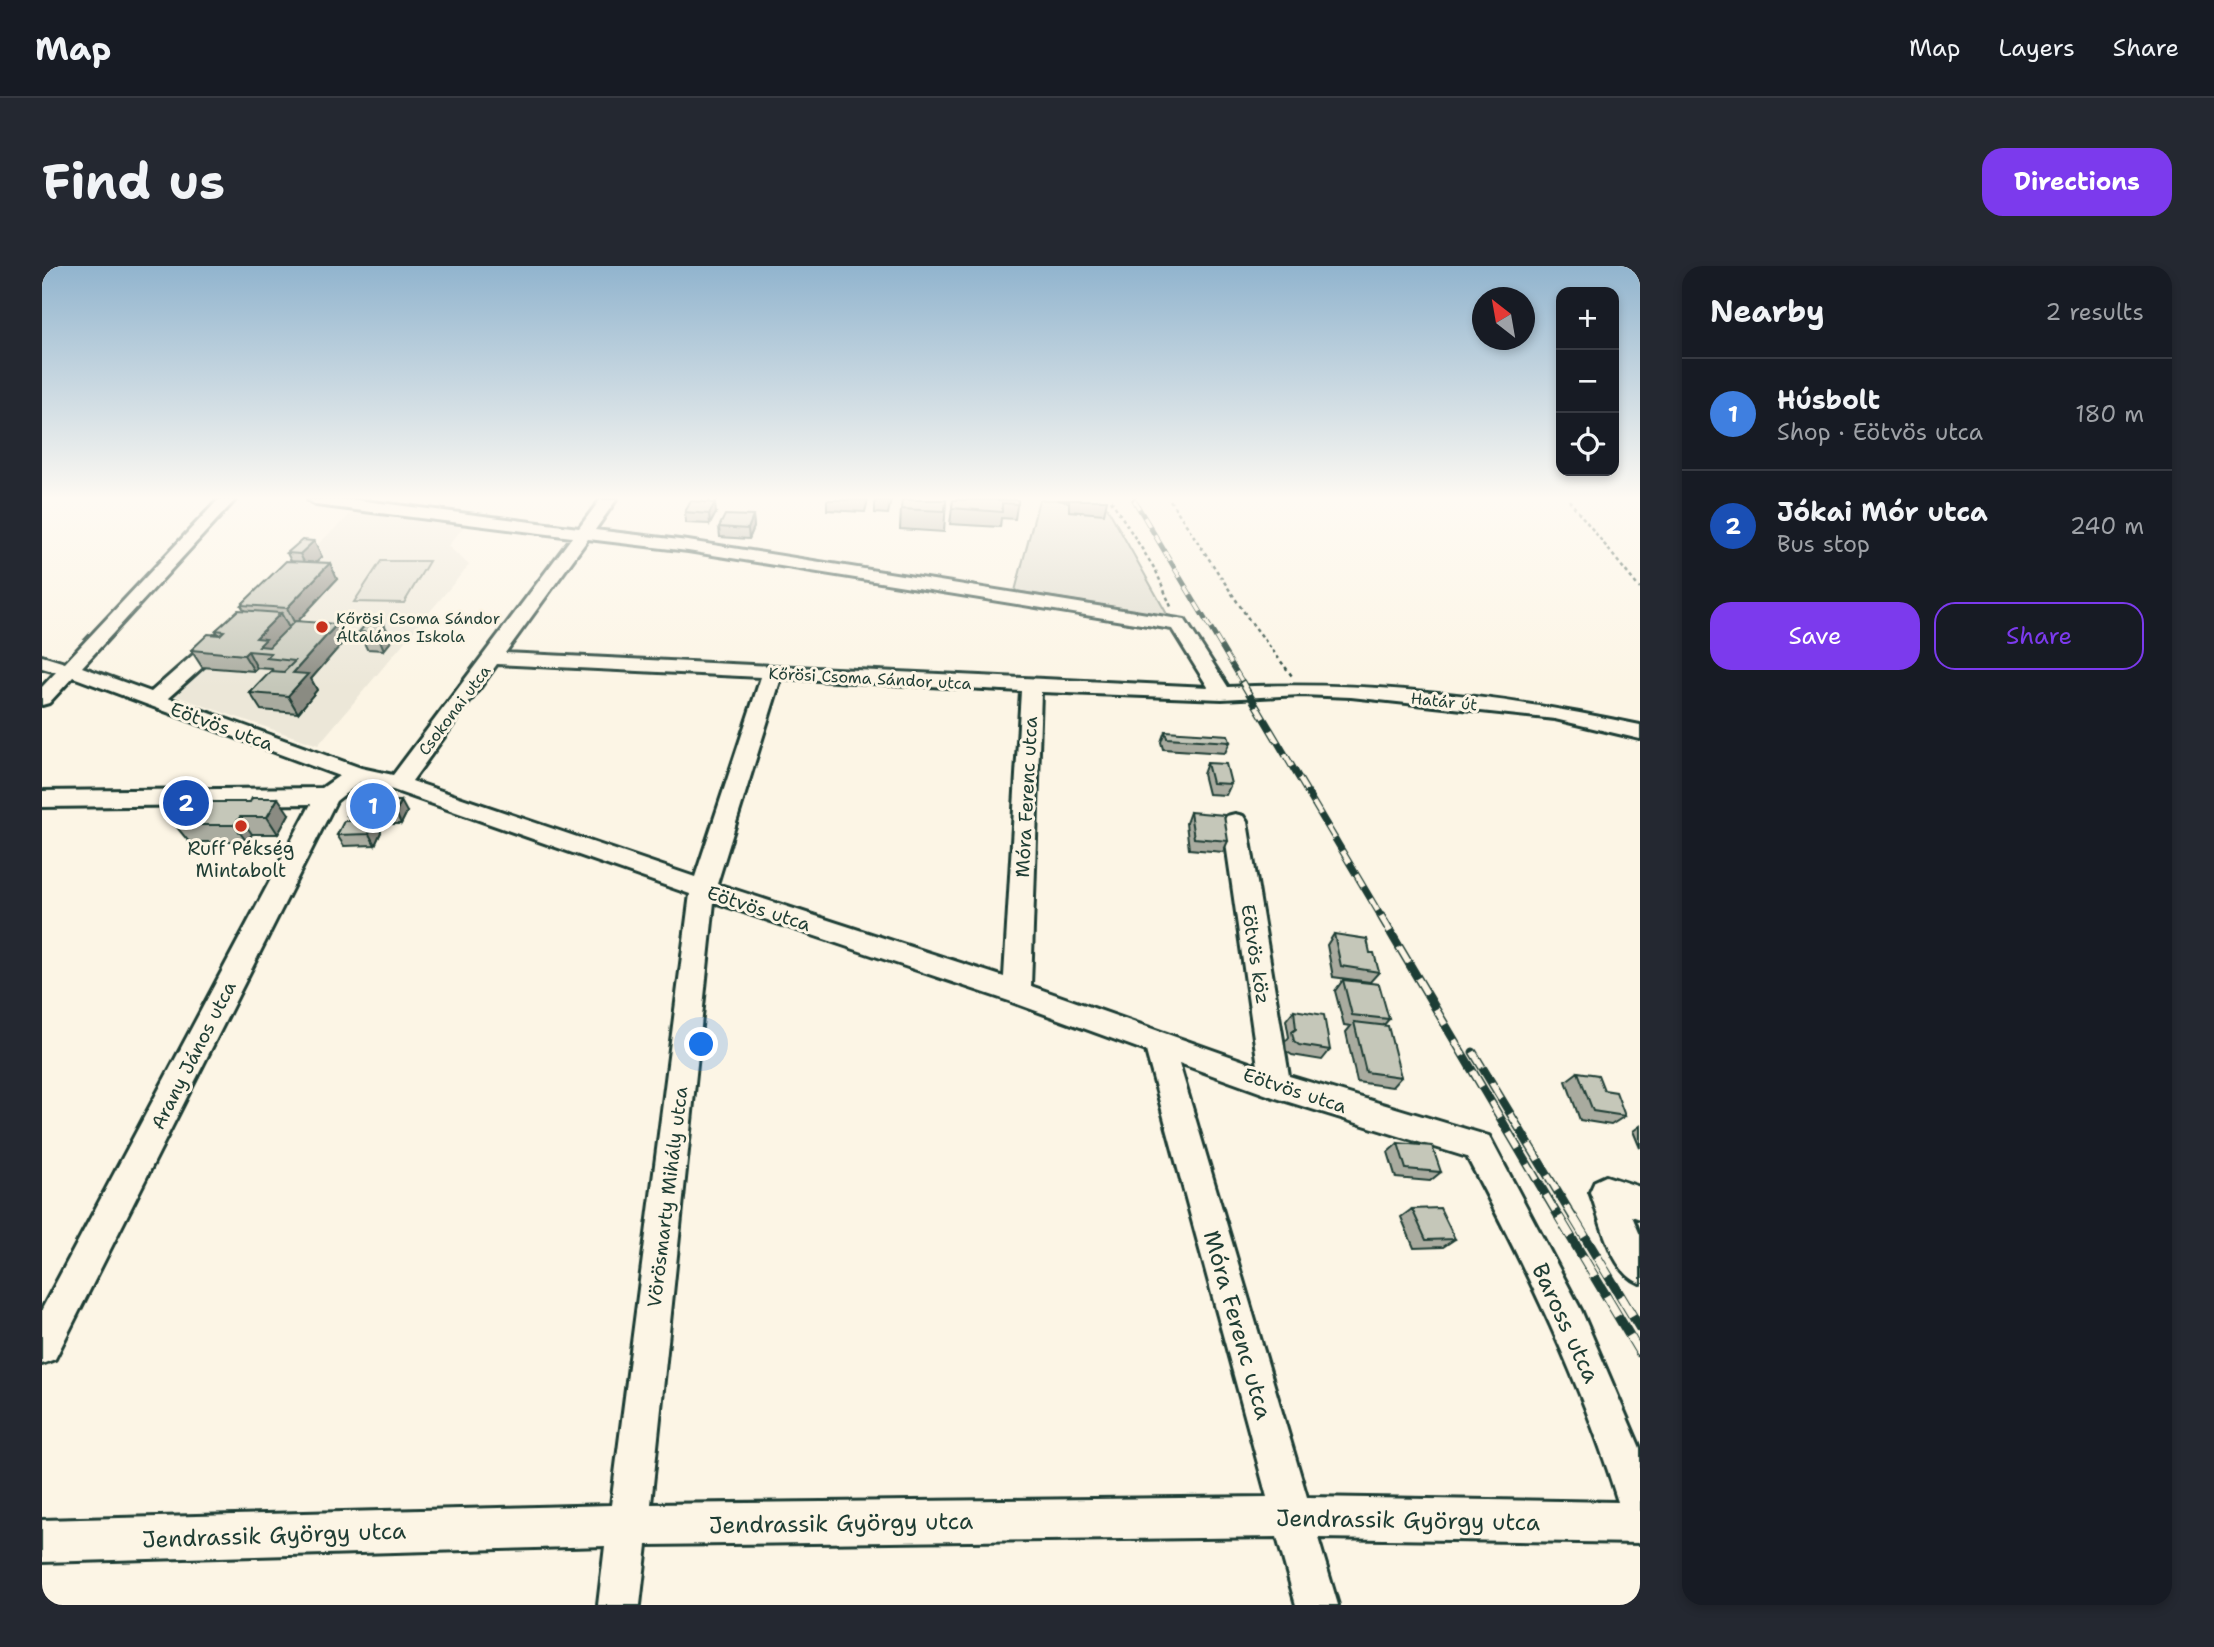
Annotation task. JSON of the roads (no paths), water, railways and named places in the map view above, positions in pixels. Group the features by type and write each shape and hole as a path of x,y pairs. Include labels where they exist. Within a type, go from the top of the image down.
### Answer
{"street":[{"path":"42,699 169,562"},
{"name":"Csokonai utca","path":"398,784 561,562"},
{"path":"793,562 1178,624 1222,693"},
{"path":"153,701 234,628"},
{"name":"Kőrösi Csoma Sándor utca","path":"493,658 1031,687 1247,692"},
{"name":"Eötvös utca","path":"42,662 356,774 398,784 703,889 1017,992 1276,1085 1478,1146"},
{"name":"Vörösmarty Mihály utca","path":"619,1605 703,889 772,674"},
{"name":"Móra Ferenc utca","path":"1017,992 1031,687"},
{"name":"Határ út","path":"1247,692 1301,689 1351,691 1555,713 1640,732"},
{"name":"Arany János utca","path":"42,1346 327,796 356,774"},
{"path":"42,799 327,796"},
{"name":"Eötvös köz","path":"1235,822 1276,1085"},
{"name":"Móra Ferenc utca","path":"1159,1045 1317,1605"},
{"name":"Baross utca","path":"1478,1146 1582,1350 1628,1464 1640,1507"},
{"path":"1606,1192 1640,1203"},
{"path":"1606,1192 1627,1245 1640,1266"},
{"name":"Jendrassik György utca","path":"42,1541 629,1525 1292,1517 1640,1523"}],"railway":[{"path":"1171,562 1243,683"},
{"path":"1242,682 1382,918"},
{"path":"1381,916 1560,1219"},
{"path":"1473,1052 1574,1219"},
{"path":"1559,1217 1640,1353"},
{"path":"1573,1217 1640,1328"}],"place":[{"name":"Kőrösi Csoma Sándor Általános Iskola","path":"322,627"},
{"name":"Jókai Mór utca","path":"186,803"},
{"name":"Húsbolt","path":"373,806"},
{"name":"Ruff Pékség Mintabolt","path":"241,826"}]}
